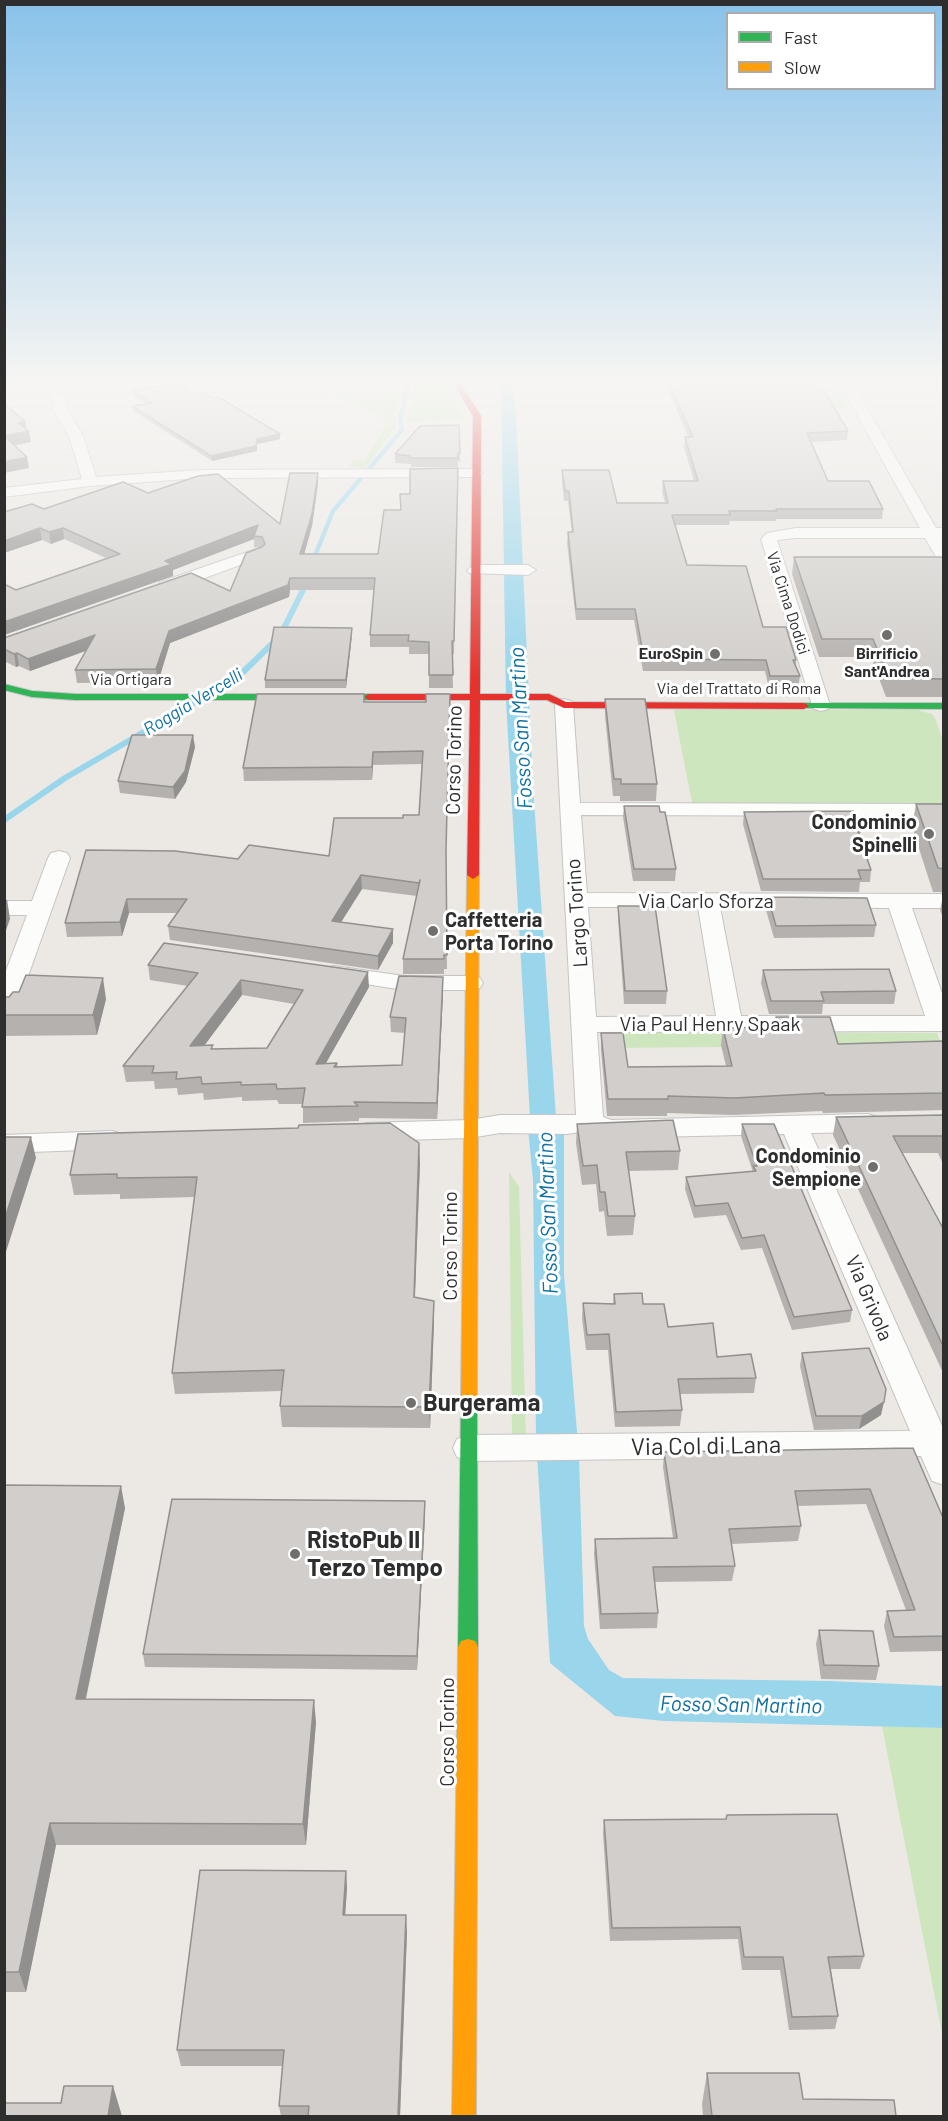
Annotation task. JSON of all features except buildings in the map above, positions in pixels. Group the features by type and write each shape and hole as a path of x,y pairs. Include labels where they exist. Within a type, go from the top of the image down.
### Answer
{"main road":[{"name":"Corso Torino","path":"464,2116 476,481"},
{"name":"Via Ortigara","path":"4,687 32,694 75,697 496,696"},
{"name":"Via del Trattato di Roma","path":"496,696 549,697 564,705 821,705 942,709"}],"street":[{"path":"4,493 104,481"},
{"path":"906,481 937,533 944,557"},
{"name":"Via Cima Dodici","path":"821,705 769,539 773,536 796,533 937,533"},
{"path":"147,593 256,554"},
{"path":"475,570 528,570"},
{"name":"Largo Torino","path":"564,705 584,1025 579,1123"},
{"path":"571,809 944,810"},
{"path":"4,1010 58,858"},
{"name":"Via Carlo Sforza","path":"576,900 944,901"},
{"path":"708,901 730,1023"},
{"path":"898,901 942,1024"},
{"path":"4,908 42,908"},
{"path":"313,970 404,983 471,983"},
{"name":"Via Paul Henry Spaak","path":"584,1025 942,1024"},
{"path":"339,1133 470,1129 500,1124 579,1123 608,1129 897,1122"},
{"name":"Via Grivola","path":"794,1125 939,1453"},
{"path":"4,1144 140,1139"},
{"name":"Via Col di Lana","path":"469,1448 578,1447 939,1453"}],"green space":[{"path":"674,710 917,710 932,714 943,741 943,805 692,803"},
{"path":"616,1033 937,1033 941,1045 606,1048"},
{"path":"509,1172 519,1187 526,1441 512,1436"},
{"path":"882,1726 943,1728 943,2039"}],"water":[{"name":"Fosso San Martino","path":"503,481 519,481 533,786 556,1117 564,1128 564,1274 579,1456 584,1626 588,1639 609,1670 623,1678 829,1681 943,1686 943,1728 664,1721 615,1716 550,1663 536,1439 533,1180 528,1128 530,1117 506,701"}],"waterway":[{"name":"Roggia Vercelli","path":"312,563 333,511 359,481"},
{"name":"Roggia Vercelli","path":"4,820 65,778 238,677 280,636 307,582"}],"traffic: fast":[{"path":"4,687 32,694 75,697 369,697"},
{"path":"804,706 944,706"},
{"path":"468,1647 469,1397"}],"traffic: slow":[{"path":"469,1397 473,875"},
{"path":"464,2116 468,1647"}],"traffic: jam":[{"path":"473,875 476,481"},
{"path":"369,697 549,697 564,705 804,706"}],"place":[{"name":"Birrificio Sant'Andrea","path":"887,635"},
{"name":"EuroSpin","path":"715,654"},
{"name":"Condominio Spinelli","path":"929,834"},
{"name":"Caffetteria Porta Torino","path":"433,931"},
{"name":"Condominio Sempione","path":"873,1167"},
{"name":"Burgerama","path":"411,1403"},
{"name":"RistoPub Il Terzo Tempo","path":"295,1554"}]}
